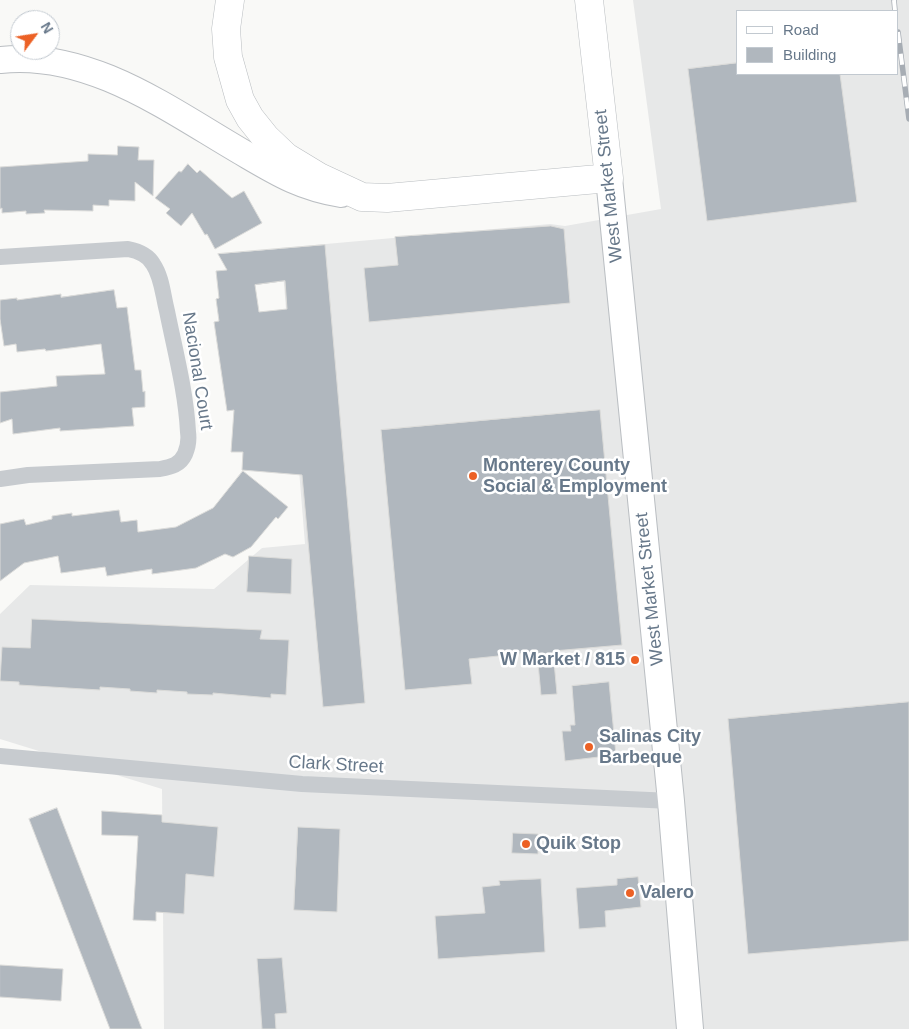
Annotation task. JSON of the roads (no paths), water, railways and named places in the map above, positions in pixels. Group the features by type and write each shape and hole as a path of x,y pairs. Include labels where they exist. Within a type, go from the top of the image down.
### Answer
{"highway":[{"path":"230,0 226,29 228,57 240,100 250,118 266,138 286,157 319,178 362,197 387,198 608,178"},
{"name":"West Market Street","path":"589,0 608,178"}],"main road":[{"path":"0,60 39,61 75,67 108,78 139,92 287,178 317,190 362,197"},
{"name":"West Market Street","path":"608,178 671,802 690,1029"}],"street":[{"name":"Nacional Court","path":"0,257 128,248 138,250 152,261 160,280 173,340 182,386 188,440 185,454 181,460 170,468 28,475 0,480"},
{"name":"Clark Street","path":"0,756 302,784 671,802"}],"railway":[{"path":"894,0 895,10"},
{"path":"899,40 909,119"}],"place":[{"name":"Monterey County Social & Employment","path":"473,476"},
{"name":"W Market / 815","path":"635,660"},
{"name":"Salinas City Barbeque","path":"589,747"},
{"name":"Quik Stop","path":"526,844"},
{"name":"Valero","path":"630,893"}]}
